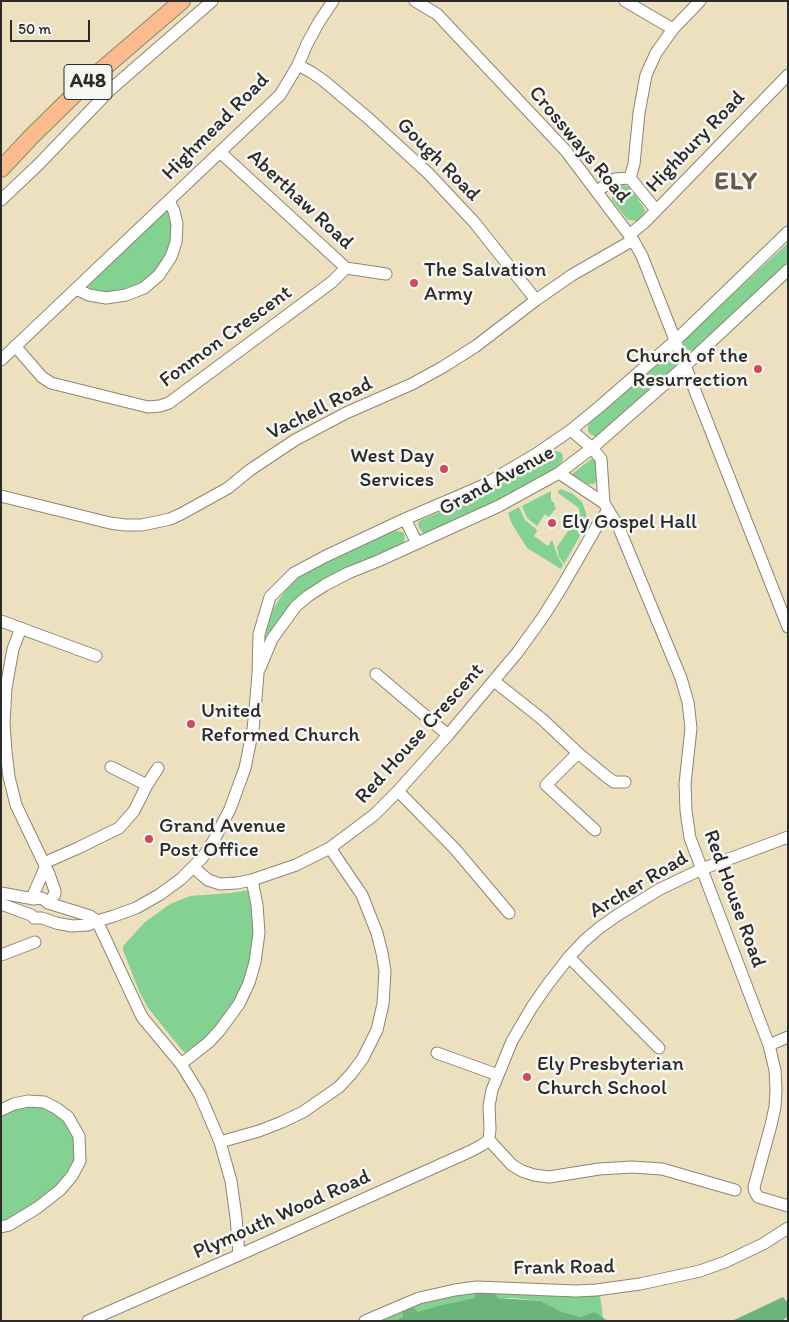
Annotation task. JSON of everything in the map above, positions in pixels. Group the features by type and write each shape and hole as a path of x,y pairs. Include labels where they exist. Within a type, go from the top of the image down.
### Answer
{"highway":[{"name":"A48","path":"1,169 84,85 182,1"}],"street":[{"path":"1,200 39,164 111,89 212,1"},
{"name":"Highmead Road","path":"1,360 280,96 298,65 318,22 333,1"},
{"name":"Crossways Road","path":"415,1 437,14 566,151 597,191 631,237 642,256 675,341"},
{"path":"626,1 673,29"},
{"path":"630,178 634,164 639,113 646,75 656,53 673,29 700,1"},
{"name":"Gough Road","path":"298,65 311,72 368,118 428,173 474,222 536,300"},
{"name":"Highbury Road","path":"631,237 788,74"},
{"name":"Aberthaw Road","path":"220,152 346,268 386,274"},
{"path":"597,191 615,178 630,178"},
{"path":"630,178 656,210"},
{"name":"Highmead Road","path":"76,289 89,295 106,298 126,295 144,288 159,275 171,257 176,242 177,224 169,201"},
{"name":"Grand Avenue","path":"1,904 56,923 72,926 88,925 148,902 171,887 206,853 230,809 239,787 253,729 258,674 259,634 270,596 294,573 405,519 482,486 536,454 571,430 675,341 788,232"},
{"name":"Vachell Road","path":"1,496 110,523 142,525 170,519 228,488 250,470 302,436 346,413 412,384 443,367 476,346 536,300 631,237"},
{"name":"Fonmon Crescent","path":"15,346 42,377 51,383 148,407 160,406 169,403 332,282 346,268"},
{"name":"Grand Avenue","path":"258,674 272,639 291,612 308,596 348,573 499,506 559,472 592,448 685,366 788,270"},
{"path":"675,341 788,627"},
{"name":"Grand Avenue","path":"571,430 592,448"},
{"name":"Red House Road","path":"592,448 601,459 606,506"},
{"name":"Red House Road","path":"559,472 606,506 620,528 681,678 688,702 691,728 685,784 690,838 769,1045 775,1070 775,1107 772,1125 754,1187 755,1192 758,1197 788,1206"},
{"name":"Red House Crescent","path":"193,867 208,880 220,884 252,880 296,865 330,848 374,815 448,736 517,653 563,585 597,526 606,506"},
{"path":"405,519 417,543"},
{"path":"1,621 96,656"},
{"path":"20,628 13,649 6,688 4,752 16,805 45,865 55,891 55,894 48,903"},
{"path":"376,674 448,736"},
{"path":"494,681 558,733 578,753 607,777 614,782 625,782"},
{"path":"578,753 546,785 595,830"},
{"path":"111,767 147,785"},
{"path":"48,903 50,910 46,917 36,917 28,909 34,899 34,893 45,865 119,828 134,811 158,768"},
{"path":"398,791 455,849 509,913"},
{"name":"Archer Road","path":"489,1140 488,1106 492,1090 512,1041 532,1007 569,958 598,929 660,889 702,869 788,837"},
{"path":"220,1142 259,1131 282,1122 303,1112 339,1087 363,1058 377,1030 383,1004 385,971 377,933 362,895 330,848"},
{"path":"181,1064 209,1042 220,1030 239,1004 249,983 255,962 259,933 257,905 252,880"},
{"path":"1,893 34,899 42,898 48,903 97,920 142,1017 181,1064 200,1095 220,1142 231,1181 239,1255"},
{"path":"1,955 35,942"},
{"path":"569,958 659,1048"},
{"path":"769,1045 788,1037"},
{"path":"437,1053 498,1075"},
{"path":"1,1110 14,1104 28,1101 44,1102 56,1108 68,1117 79,1136 80,1161 72,1176 60,1190 37,1208 9,1225 1,1227"},
{"path":"489,1140 512,1165 534,1175 549,1177 599,1169 632,1167 662,1170 735,1190"},
{"name":"Plymouth Wood Road","path":"88,1321 470,1151 489,1140"},
{"name":"Frank Road","path":"365,1321 419,1298 454,1290 477,1287 576,1291 596,1290 640,1284 700,1271 725,1262 763,1244 788,1228"}],"green space":[{"path":"623,185 628,186 632,190 644,208 643,215 637,221 628,220 612,200 614,189"},
{"path":"166,211 170,212 171,216 172,240 163,265 146,282 114,294 89,290 88,284"},
{"path":"788,243 788,265 693,351 685,349 683,346 685,338"},
{"path":"669,355 676,357 678,366 598,436 590,434 588,431 589,423"},
{"path":"551,452 562,453 563,459 560,465 518,491 426,534 419,528 419,521 470,498 512,476"},
{"path":"594,457 597,470 594,484 588,484 572,474"},
{"path":"561,489 573,494 582,502 587,520 564,564 559,557 557,547 580,514 579,508 558,493"},
{"path":"551,491 551,500 556,508 549,517 545,514 537,526 527,518 522,506"},
{"path":"519,507 525,520 536,529 537,531 534,536 548,546 552,540 563,565 561,569 527,548 512,524 508,513"},
{"path":"395,531 403,532 405,535 402,544 336,574 264,643 273,609 291,583 312,568 371,540"},
{"path":"249,890 254,938 251,960 239,994 210,1035 187,1054 148,1008 139,991 123,946 145,922 170,904 190,896"},
{"path":"24,1105 37,1106 56,1113 71,1128 76,1143 74,1166 61,1186 9,1220 1,1222 1,1116"},
{"path":"477,1287 474,1298 418,1312 409,1302"},
{"path":"477,1287 493,1288 498,1298 541,1301 562,1312 581,1317 594,1312 608,1321 394,1321 403,1317 401,1306 409,1302 418,1312 474,1298"},
{"path":"493,1288 576,1291 578,1297 600,1295 603,1318 594,1313 581,1317 562,1312 541,1301 498,1298"},
{"path":"783,1297 788,1303 788,1316 782,1321 732,1321"},
{"path":"401,1306 403,1317 394,1321 365,1321"}],"place":[{"name":"The Salvation Army","path":"414,283"},
{"name":"Church of the Resurrection","path":"758,369"},
{"name":"West Day Services","path":"444,469"},
{"name":"Ely Gospel Hall","path":"552,523"},
{"name":"United Reformed Church","path":"191,724"},
{"name":"Grand Avenue Post Office","path":"149,839"},
{"name":"Ely Presbyterian Church School","path":"527,1077"}],"district":[{"name":"ELY","path":"736,182"}]}
